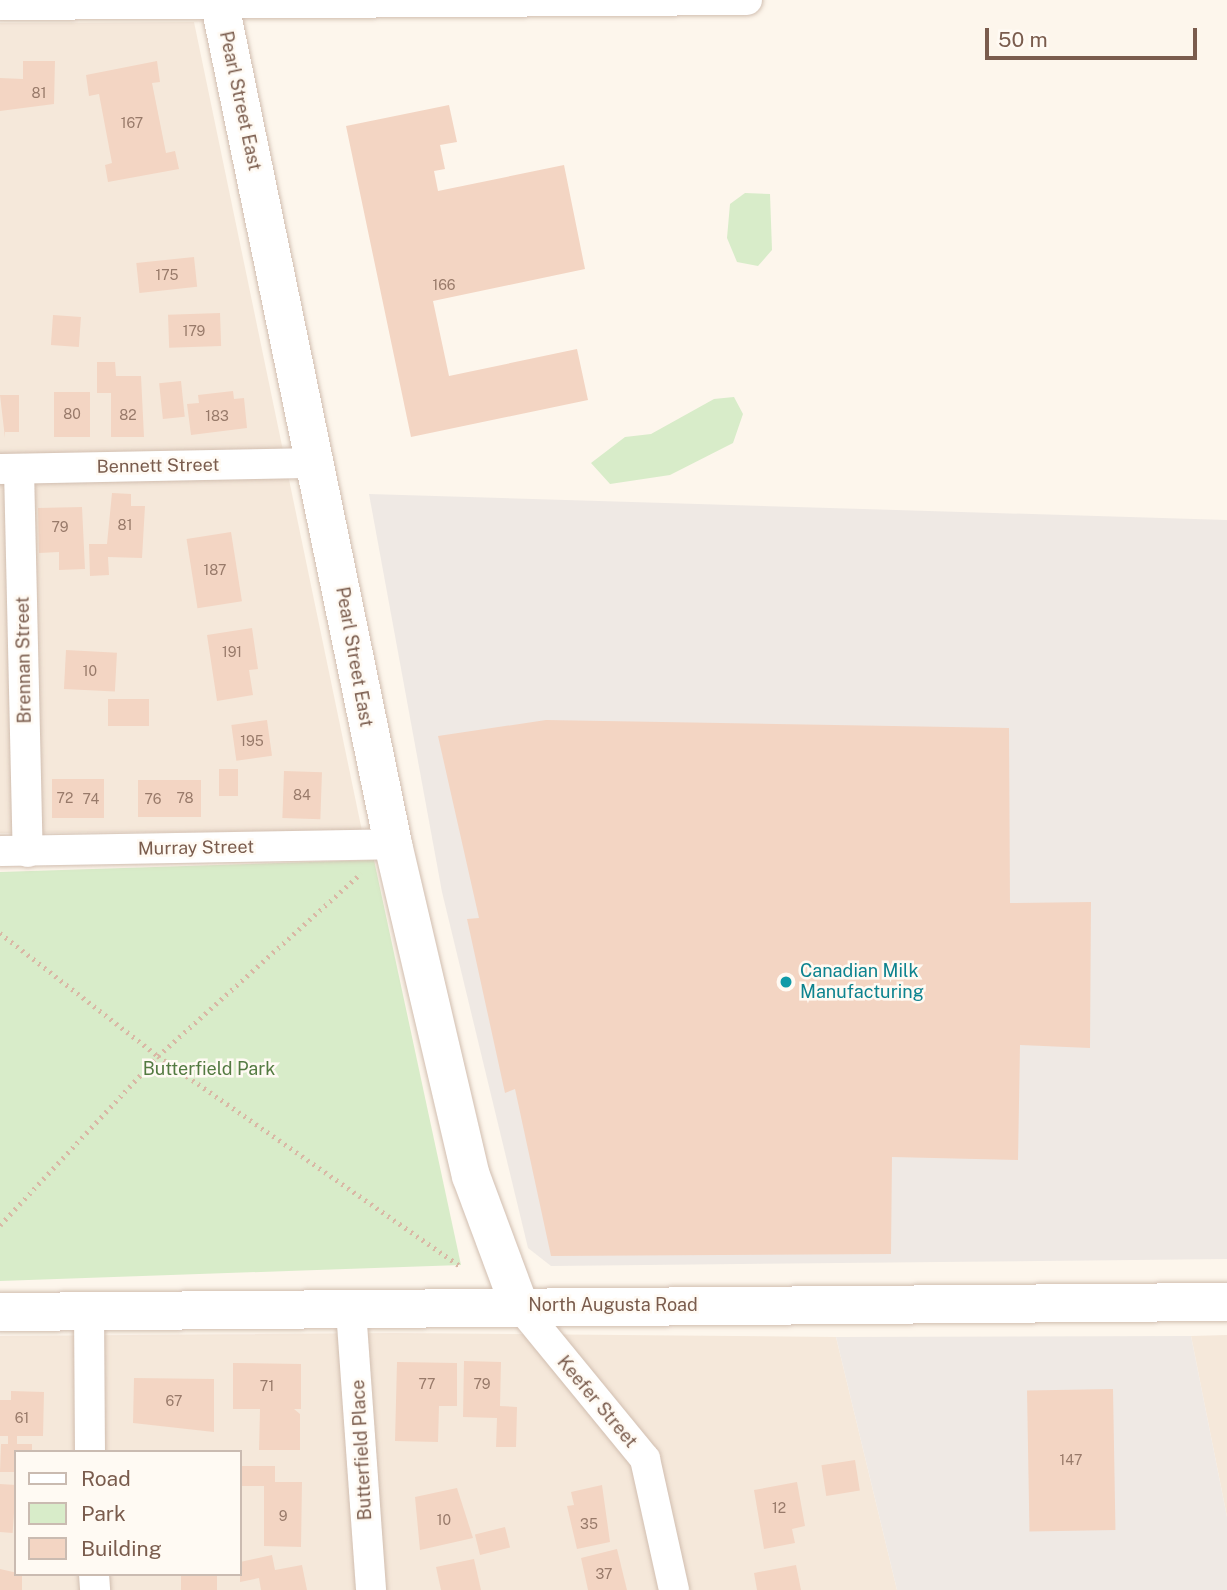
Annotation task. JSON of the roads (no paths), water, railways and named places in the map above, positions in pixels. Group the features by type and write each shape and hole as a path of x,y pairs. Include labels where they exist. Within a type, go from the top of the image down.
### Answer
{"street":[{"path":"0,5 219,1 747,0"},
{"name":"Pearl Street East","path":"219,1 317,463 393,844 471,1176 519,1305"},
{"name":"Bennett Street","path":"9,469 317,463"},
{"name":"Brennan Street","path":"9,469 14,852"},
{"name":"Murray Street","path":"14,852 393,844"},
{"name":"North Augusta Road","path":"0,1312 351,1310 519,1305 1227,1301"},
{"name":"Keefer Street","path":"519,1305 645,1459 674,1590"},
{"path":"89,1310 90,1450"},
{"name":"Butterfield Place","path":"351,1310 371,1590"}],"place":[{"name":"Canadian Milk Manufacturing","path":"786,982"}],"park label":[{"name":"Butterfield Park","path":"209,1069"}]}
